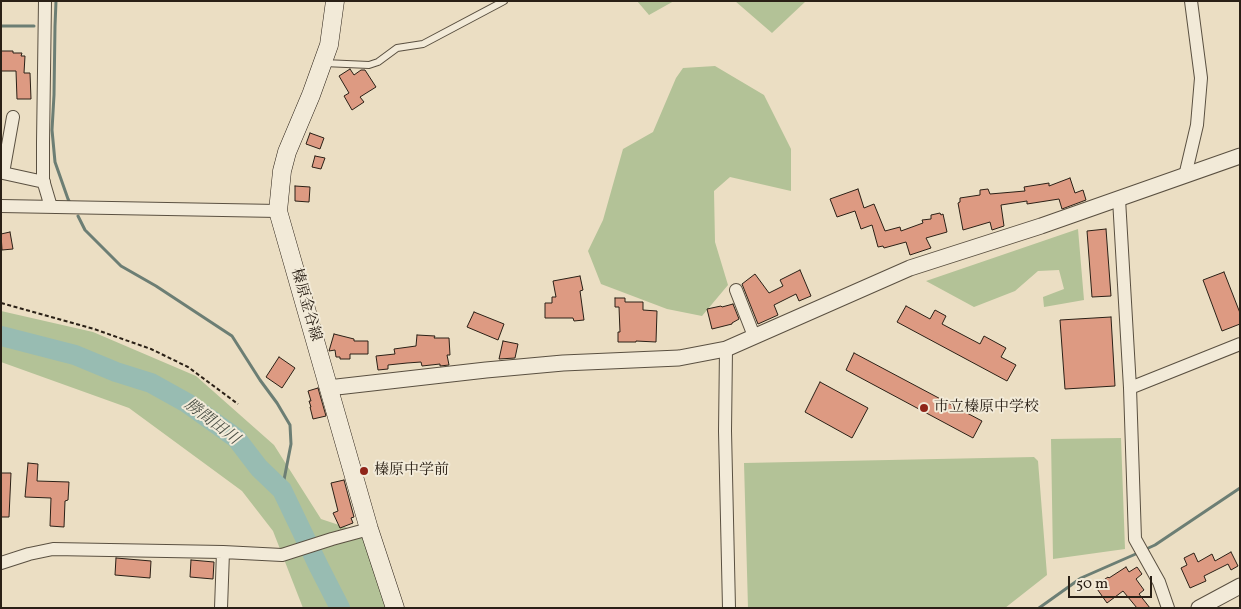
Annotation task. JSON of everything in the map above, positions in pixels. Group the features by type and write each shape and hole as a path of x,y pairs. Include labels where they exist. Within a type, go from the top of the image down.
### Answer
{"main road":[{"name":"榛原金谷線","path":"335,1 329,45 311,95 287,152 282,171 278,211 369,529 395,608"}],"street":[{"path":"45,1 44,182 51,207"},
{"path":"1184,176 1197,126 1201,78 1191,1"},
{"path":"13,117 2,172 44,182"},
{"path":"328,388 563,363 679,358 726,348 910,268 1041,226 1240,156"},
{"path":"1118,199 1130,388 1135,539 1159,582 1168,608"},
{"path":"1,206 278,211"},
{"path":"736,290 754,336"},
{"path":"1130,388 1240,344"},
{"path":"726,348 725,431 729,608"},
{"path":"1,563 53,549 282,555 369,529"},
{"path":"222,608 223,552"},
{"path":"1199,608 1240,586"}],"lane":[{"path":"322,63 369,65 378,62 397,48 423,44 504,1"}],"path":[{"path":"1,303 94,329 151,349 188,367 238,404"}],"green space":[{"path":"637,1 674,1 649,15"},
{"path":"735,1 806,1 772,33"},
{"path":"715,66 764,95 791,149 791,191 730,177 714,191 715,242 728,285 702,316 667,309 601,284 588,251 603,220 623,149 653,132 676,78 683,68"},
{"path":"1078,229 1084,300 1044,307 1043,297 1064,289 1059,270 1038,271 1015,291 974,307 926,281"},
{"path":"1,311 93,332 196,376 274,445 321,519 366,534 387,608 303,608 273,531 242,491 129,408 1,362"},
{"path":"1121,438 1125,549 1053,559 1051,439"},
{"path":"1034,457 1038,461 1047,575 1005,608 748,608 744,463"}],"building":[{"path":"1,51 13,51 13,53 22,53 21,56 25,56 24,73 30,73 31,99 17,99 16,71 1,71"},
{"path":"350,69 354,75 361,70 365,70 376,87 360,97 364,102 352,110 344,96 349,93 339,76"},
{"path":"310,133 324,138 320,149 306,144"},
{"path":"315,156 325,158 321,169 312,167"},
{"path":"1070,178 1075,193 1083,190 1086,200 1062,209 1059,199 1027,204 1027,201 1001,205 1004,226 992,230 990,222 963,230 958,203 960,198 980,195 980,190 988,189 990,194 1025,191 1024,187 1049,183 1049,186"},
{"path":"295,186 310,187 309,202 295,201"},
{"path":"858,189 864,208 874,204 885,231 900,227 901,231 923,223 922,220 931,219 931,215 940,213 941,215 943,214 947,232 926,238 931,248 910,255 906,242 884,248 883,246 878,247 872,225 861,229 855,211 837,217 830,199"},
{"path":"1106,229 1111,296 1092,297 1087,231"},
{"path":"10,232 13,249 2,250 1,234"},
{"path":"800,270 811,296 799,301 796,294 774,305 778,315 758,324 742,284 755,274 769,293 783,286 780,280"},
{"path":"1224,272 1240,313 1240,324 1222,331 1203,280"},
{"path":"580,276 583,290 580,291 584,320 574,321 573,318 545,318 545,303 552,303 552,297 556,297 553,281"},
{"path":"615,298 625,298 625,302 643,302 643,310 657,311 656,342 618,342 618,332 620,332 619,307 615,307"},
{"path":"733,304 739,319 732,324 712,329 707,309"},
{"path":"906,306 930,319 935,310 946,316 942,324 980,344 984,336 1006,348 1001,357 1016,365 1007,381 897,322"},
{"path":"474,312 504,324 498,340 467,327"},
{"path":"1111,317 1115,386 1065,389 1060,320"},
{"path":"334,334 354,339 354,341 368,341 368,354 350,354 350,359 336,357 335,350 329,351"},
{"path":"417,335 449,338 450,355 447,355 449,365 422,366 421,362 388,365 388,369 378,370 376,356 395,354 394,349 416,346"},
{"path":"503,341 518,344 515,358 499,359"},
{"path":"854,353 982,421 973,438 846,370"},
{"path":"279,357 295,368 282,388 266,377"},
{"path":"820,382 868,408 852,438 805,412"},
{"path":"318,388 326,416 313,419 308,391"},
{"path":"28,463 38,464 37,481 69,482 68,500 65,501 64,527 50,526 51,498 25,497"},
{"path":"1,473 11,473 9,517 1,517"},
{"path":"344,480 354,517 351,518 353,523 340,528 333,513 338,511 331,483"},
{"path":"1231,552 1238,566 1231,570 1228,564 1204,576 1206,581 1190,588 1181,568 1187,565 1184,558 1194,553 1198,562 1212,554 1215,561"},
{"path":"116,558 151,561 150,578 115,575"},
{"path":"191,560 214,562 213,579 190,577"},
{"path":"1126,567 1129,572 1137,567 1142,574 1136,579 1144,590 1139,594 1150,608 1137,608 1123,591 1107,603 1095,586"}],"waterway":[{"path":"56,1 52,130 55,162 70,203"},
{"path":"1,26 34,26"},
{"path":"78,216 85,230 121,266 156,286 232,336 290,425 291,444 282,490"},
{"name":"勝間田川","path":"1,336 75,355 116,372 151,383 187,403 236,438 259,468 282,490 340,608"},
{"path":"1144,550 1155,545 1240,488"},
{"path":"1039,608 1081,578 1138,553"}],"place":[{"name":"市立榛原中学校","path":"924,408"},
{"name":"榛原中学前","path":"364,471"}]}
